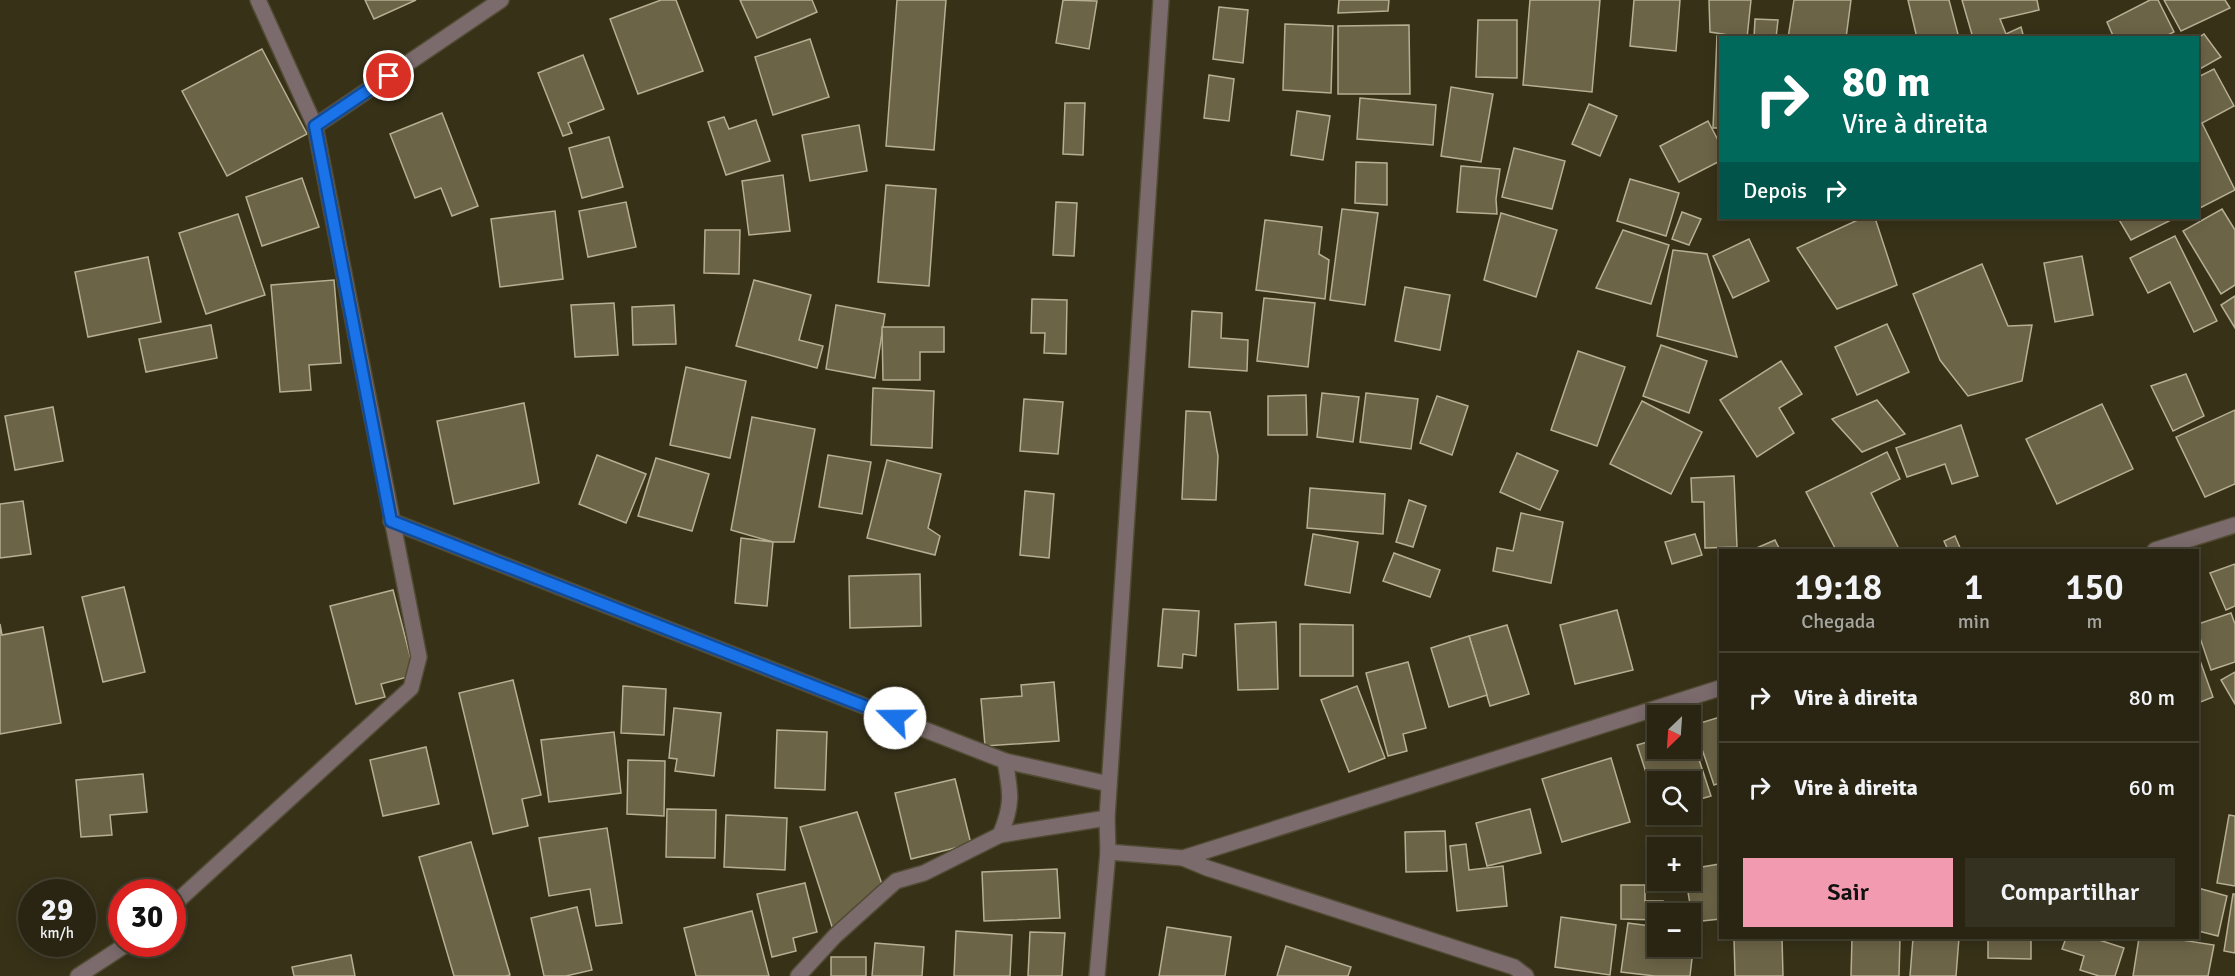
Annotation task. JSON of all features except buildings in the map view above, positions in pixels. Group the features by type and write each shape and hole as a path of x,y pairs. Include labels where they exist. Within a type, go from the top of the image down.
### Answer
{"street":[{"path":"186,893 411,688 419,657 315,126 258,0"},
{"path":"315,126 501,0"},
{"path":"1097,976 1108,852 1109,784 1161,0"},
{"path":"391,521 1005,761 1109,784"},
{"path":"2158,549 2235,525"},
{"path":"1183,858 1719,688"},
{"path":"1000,835 1009,813 1009,784 1005,761"},
{"path":"798,976 835,936 896,882 924,873 1000,835 1107,818"},
{"path":"1108,852 1183,858 1219,872 1514,967 1526,976"},
{"path":"78,976 108,956"}],"route":[{"path":"389,76 315,126 391,521 895,718"}]}
